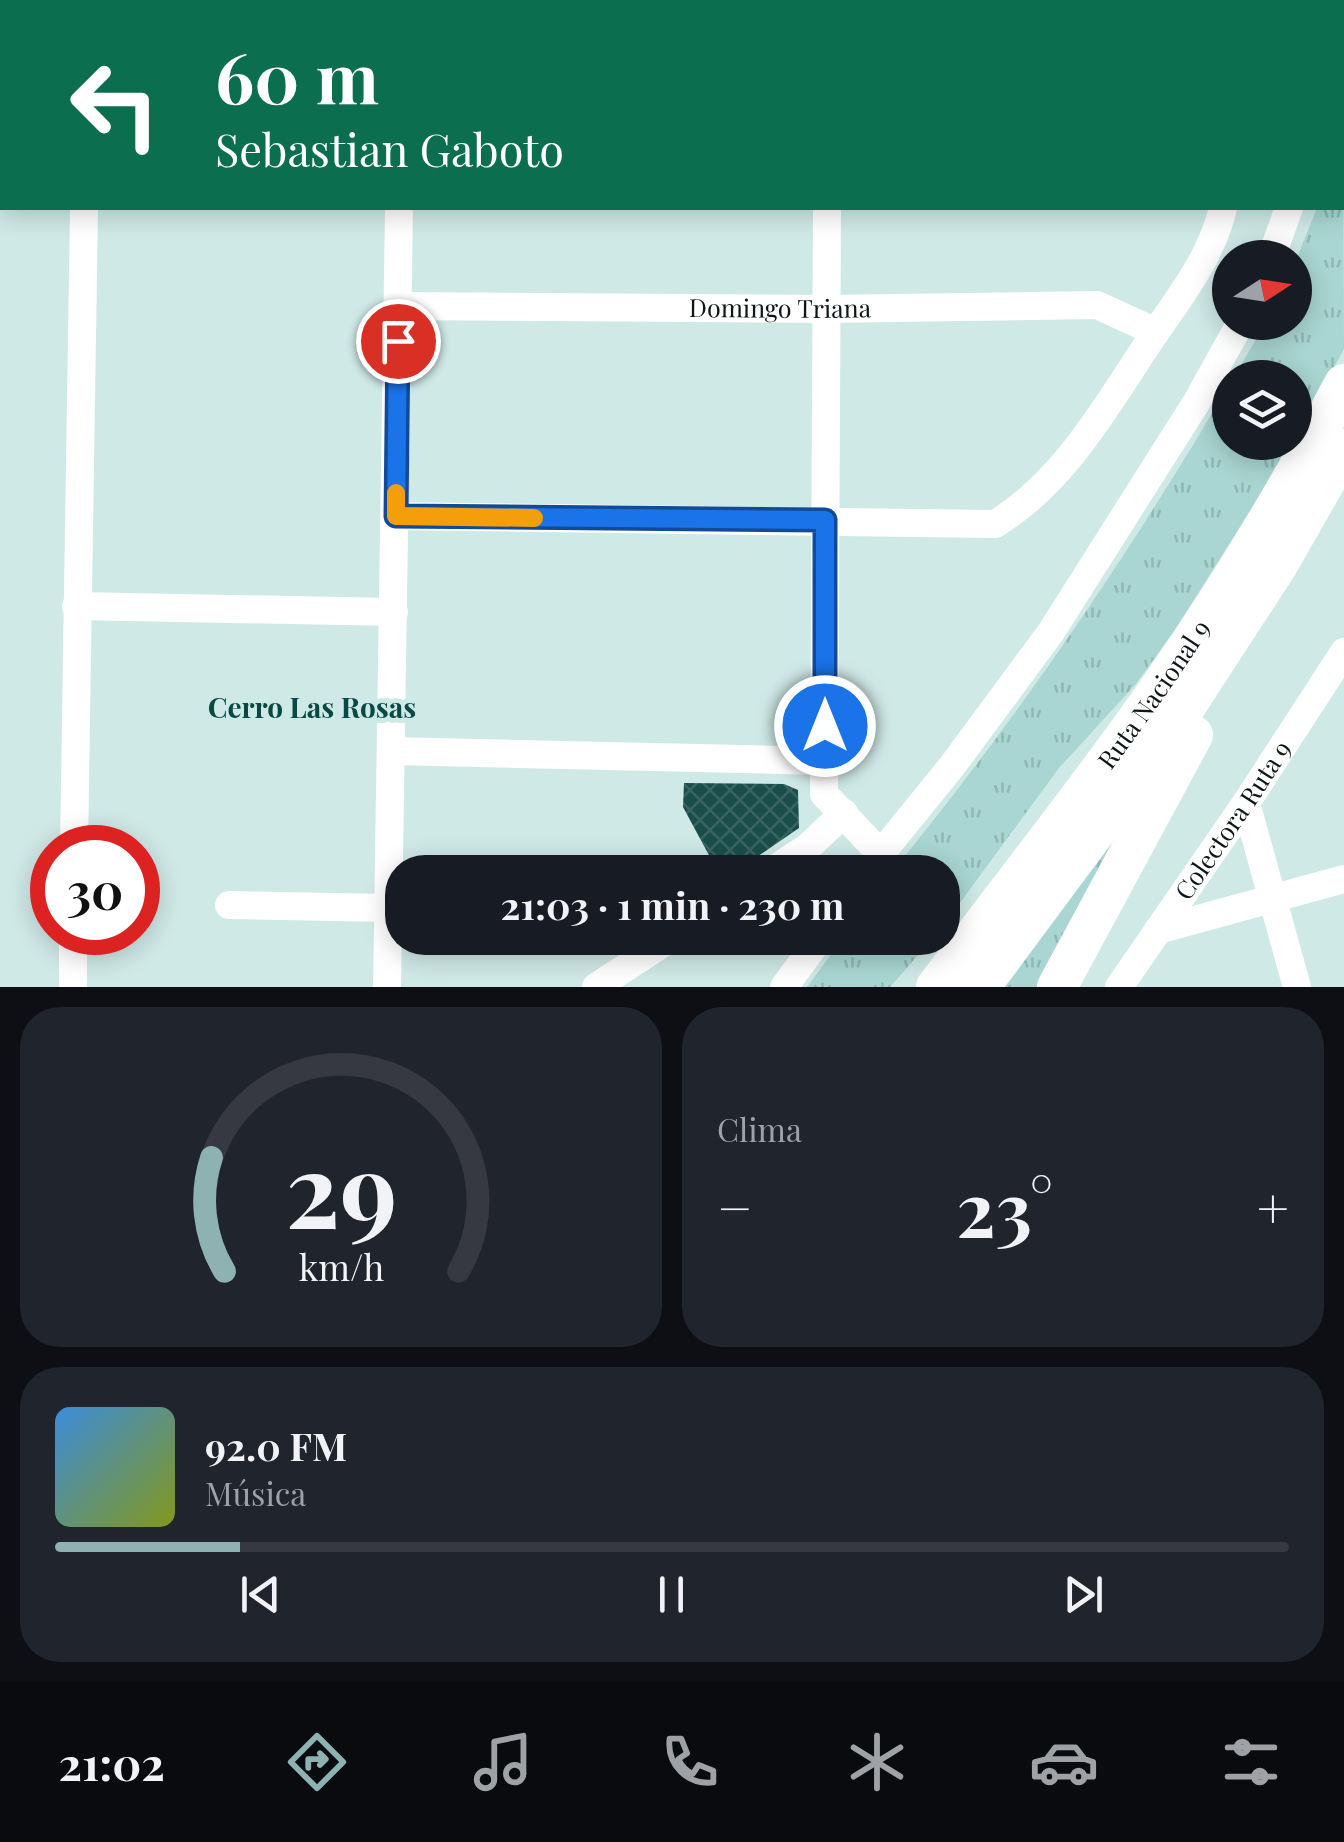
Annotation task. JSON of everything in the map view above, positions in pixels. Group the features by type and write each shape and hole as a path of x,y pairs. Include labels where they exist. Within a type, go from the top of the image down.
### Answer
{"highway":[{"name":"Ruta Nacional 9","path":"936,987 1160,688 1256,539 1344,384"},
{"name":"Ruta Nacional 9","path":"980,987 1166,738 1277,566 1344,450"},
{"path":"1057,987 1196,729 1252,648 1344,491"},
{"path":"911,987 1080,772 1125,718 1160,688"}],"street":[{"path":"74,825 84,210"},
{"path":"391,855 398,210"},
{"path":"827,210 824,794 844,813 868,855"},
{"path":"396,516 994,524 1018,509 1078,448 1210,250 1222,210"},
{"path":"1278,240 1289,210"},
{"name":"Domingo Triana","path":"398,306 826,309 1097,305 1156,332"},
{"path":"880,855 952,766 1051,632 1196,403 1231,340"},
{"path":"76,606 394,612"},
{"name":"Colectora Ruta 9","path":"1119,987 1344,652"},
{"path":"392,751 824,761"},
{"path":"1246,803 1297,987"},
{"path":"796,855 844,813"},
{"path":"1158,930 1344,879"},
{"path":"228,905 385,908"},
{"path":"73,987 74,955"},
{"path":"386,987 388,955"},
{"path":"596,987 645,955"},
{"path":"784,987 808,955"}],"green space":[{"path":"1316,210 1343,210 1344,349 1312,408 1312,360 1244,360 1256,340 1312,340 1312,240 1304,240"},
{"path":"1212,412 1212,460 1282,460 1175,630 1135,685 1059,768 960,903 960,855 906,855 984,755 1152,510"},
{"path":"1147,784 1044,987 1002,987"},
{"path":"831,955 918,955 890,987 807,987"}],"building":[{"path":"684,783 784,784 798,790 799,828 760,855 709,855 683,807"}],"slow traffic":[{"path":"396,493 396,516 534,518"}],"district":[{"name":"Cerro Las Rosas","path":"312,708"}],"route":[{"path":"398,341 396,516 825,520 825,726"}]}
